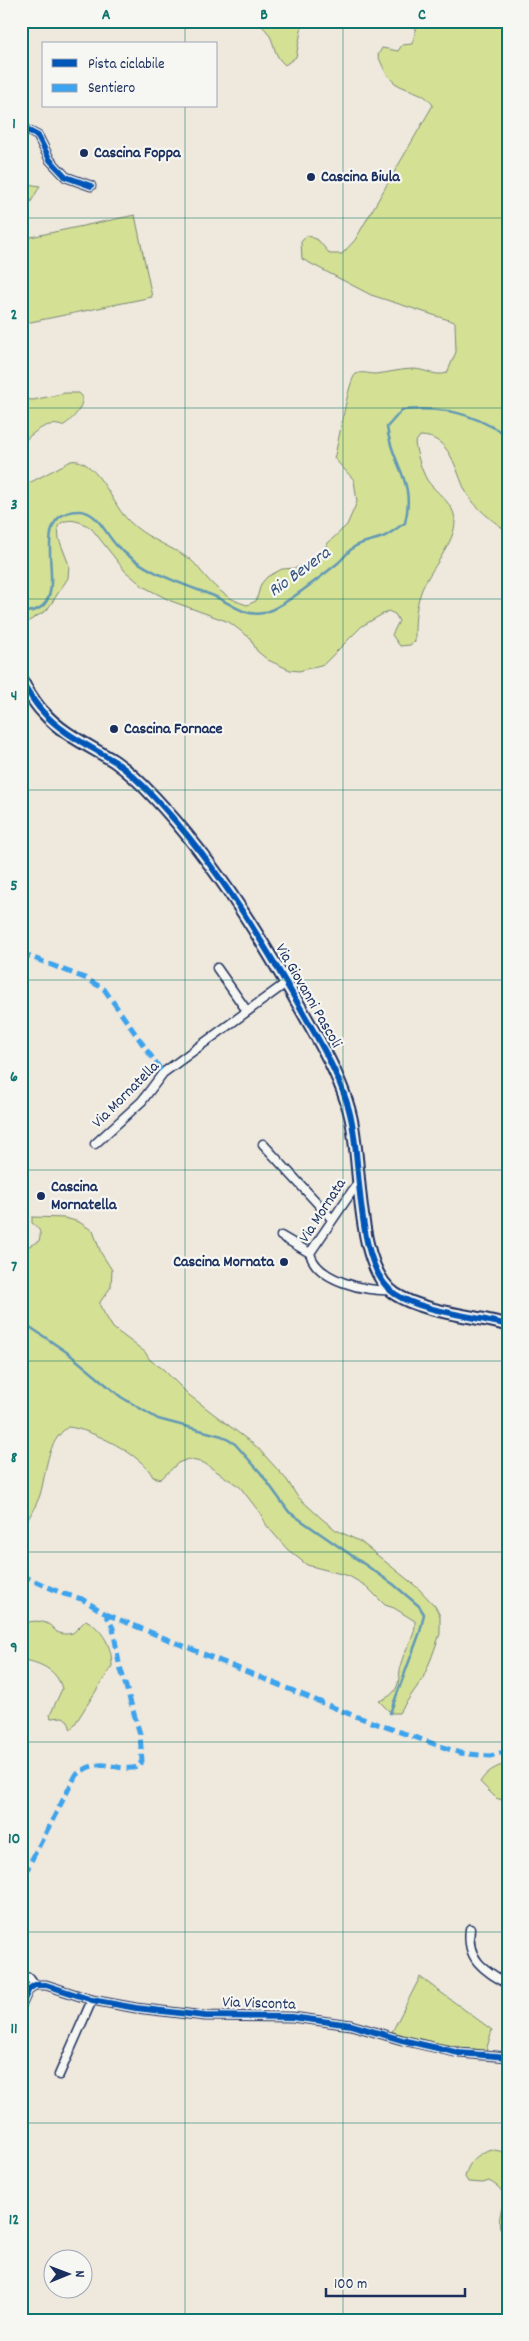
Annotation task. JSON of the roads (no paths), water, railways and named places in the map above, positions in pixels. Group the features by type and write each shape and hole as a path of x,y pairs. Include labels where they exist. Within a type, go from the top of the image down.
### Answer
{"street":[{"path":"21,127 38,136 50,160 66,177 90,186"},
{"name":"Via Giovanni Pascoli","path":"21,680 36,704 55,724 117,763 162,806 215,872 286,983 326,1054 345,1094 354,1130 369,1254 378,1275 390,1290 400,1297 426,1306 508,1325"},
{"path":"217,968 247,1011"},
{"name":"Via Mornatella","path":"96,1144 137,1106 163,1074 286,983"},
{"path":"263,1144 332,1219"},
{"name":"Via Mornata","path":"360,1180 310,1253 314,1265 328,1276 373,1290 390,1290"},
{"path":"281,1236 310,1253"},
{"path":"470,1929 469,1938 473,1958 487,1971 508,1984"},
{"path":"21,1976 30,1978 36,1985 29,1989 21,2006"},
{"name":"Via Visconta","path":"36,1985 46,1985 92,2000 188,2014 292,2018 351,2025 402,2040 459,2053 508,2057"},
{"path":"59,2075 92,2000"}],"waterway":[{"name":"Rio Bevera","path":"21,612 39,608 48,598 51,582 50,545 52,529 60,517 77,511 84,511 100,523 117,546 151,570 214,596 238,609 256,614 263,613 290,599 338,563 354,547 383,537 405,523 408,495 393,453 387,427 402,410 432,409 457,413 482,421 508,436"},
{"path":"21,1324 30,1327 68,1353 121,1397 158,1419 222,1436 235,1444 260,1472 289,1512 393,1584 419,1606 424,1614 420,1632 390,1713"}],"place":[{"name":"Cascina Foppa","path":"84,153"},
{"name":"Cascina Biula","path":"311,177"},
{"name":"Cascina Fornace","path":"114,729"},
{"name":"Cascina Mornatella","path":"41,1196"},
{"name":"Cascina Mornata","path":"284,1262"}]}
